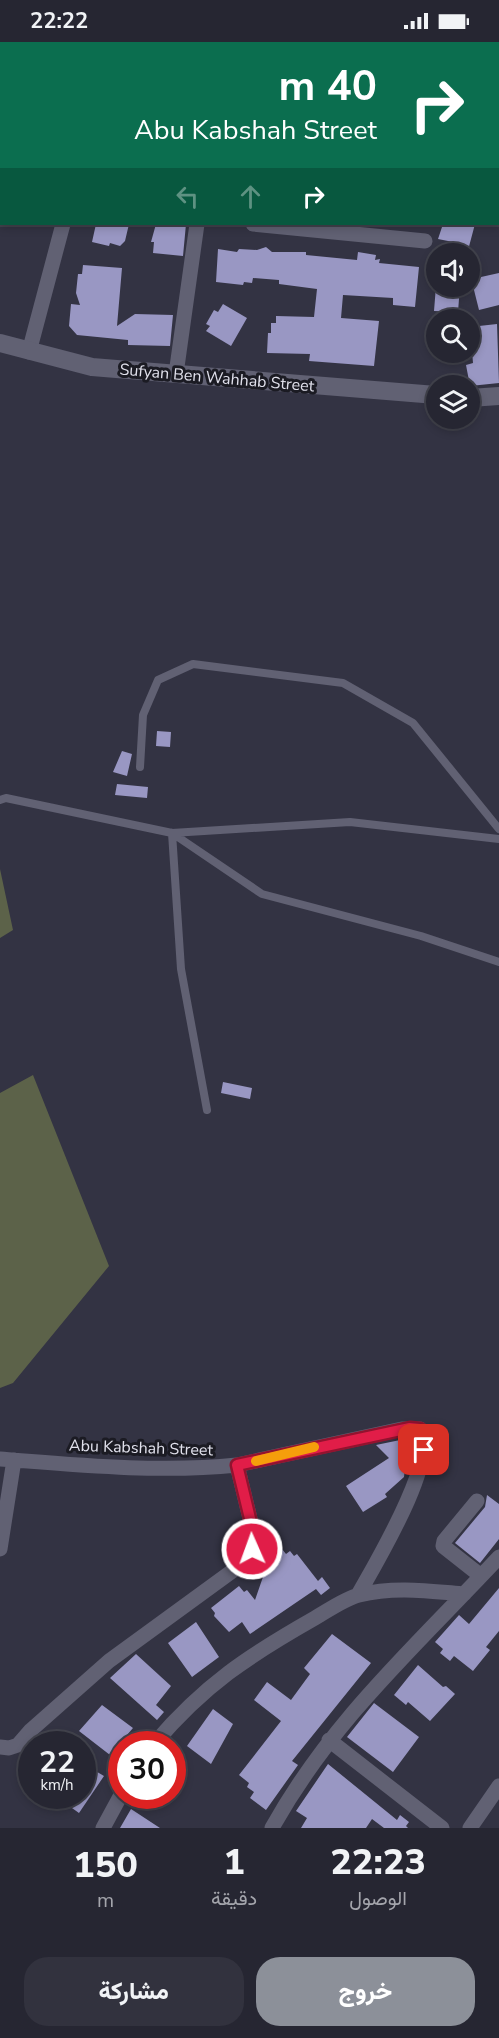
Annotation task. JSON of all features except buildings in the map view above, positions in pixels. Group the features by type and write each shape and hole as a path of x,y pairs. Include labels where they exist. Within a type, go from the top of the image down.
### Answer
{"street":[{"path":"29,352 63,225"},
{"path":"176,374 197,225"},
{"path":"264,225 425,241"},
{"name":"Sufyan Ben Wahhab Street","path":"0,343 92,367 426,394"},
{"path":"480,397 499,396"},
{"name":"Abu Kabshah Street","path":"7,1459 175,1468 237,1465 402,1429 420,1429 425,1440 424,1450 404,1511 358,1595"},
{"path":"0,1549 7,1459"},
{"path":"0,1747 9,1748 18,1745 31,1730 109,1661 242,1564 252,1549 254,1535 237,1465"},
{"path":"477,1501 444,1541 443,1546 481,1576"},
{"path":"272,1828 298,1784 329,1740 372,1688 499,1557"},
{"path":"165,1731 183,1710 230,1669 268,1644 358,1595 402,1589 464,1594"},
{"path":"329,1740 442,1828"},
{"path":"470,1828 499,1786"},
{"path":"104,1828 114,1809"}],"lane":[{"path":"140,766 142,715 158,681 192,664 343,683 413,723 499,829"},
{"path":"0,800 6,798 172,832 350,822 499,838"},
{"path":"172,832 262,894 421,936 499,962"},
{"path":"172,832 181,969 207,1110"}],"green space":[{"path":"0,869 13,930 0,938"},
{"path":"33,1075 109,1266 13,1383 0,1388 0,1093"}],"slow traffic":[{"path":"256,1461 314,1447"}],"route":[{"path":"252,1549 254,1535 237,1465 410,1428 420,1429 423,1433 424,1450"}]}
